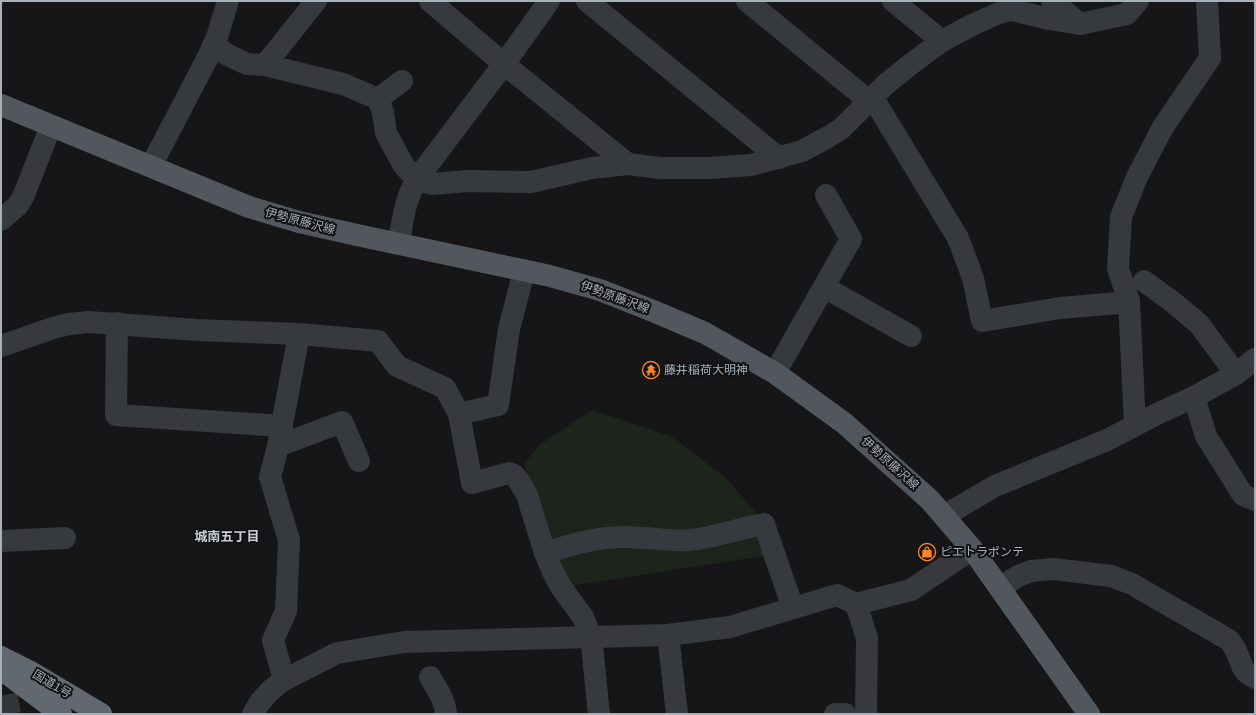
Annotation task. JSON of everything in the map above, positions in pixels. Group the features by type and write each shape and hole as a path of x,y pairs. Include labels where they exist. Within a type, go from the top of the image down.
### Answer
{"highway":[{"name":"国道1号","path":"1,657 30,671 101,714"},
{"name":"国道1号","path":"1,670 61,714"}],"main road":[{"name":"伊勢原藤沢線","path":"1,105 249,207 299,222 550,276 600,290 705,333 775,373 844,423 930,500 972,548 1089,714"}],"street":[{"path":"265,65 316,1"},
{"path":"430,1 504,64 628,164"},
{"path":"399,244 403,214 417,179 504,64 549,1"},
{"path":"587,1 779,158"},
{"path":"747,1 871,99 958,238 974,278 982,322 1060,308 1112,304 1129,301"},
{"path":"893,1 942,41"},
{"path":"1052,1 1080,24"},
{"path":"213,45 228,55 247,64 265,65 343,84 378,99 383,112 386,132 404,166 417,179 433,184 467,181 531,182 592,168 628,164 660,168 709,168 751,165 802,152 841,129 885,85 911,64 942,41 972,25 1001,12 1012,10 1049,20 1080,24 1127,14 1138,1"},
{"path":"1135,425 1129,301 1118,268 1121,217 1136,177 1163,127 1210,58 1207,1"},
{"path":"151,166 213,45 226,2"},
{"path":"378,99 402,81"},
{"path":"1,220 18,205 23,197 51,126"},
{"path":"775,373 851,239 826,195"},
{"path":"459,414 498,405 509,329 524,271"},
{"path":"1144,280 1199,324 1236,374"},
{"path":"824,287 911,336"},
{"path":"1,346 53,328 88,322 197,330 299,334 378,341 396,366 445,388 459,414 472,483 509,473 514,475 519,481 527,495 552,572 583,617 591,636 599,714"},
{"path":"117,323 116,415 280,436 342,422 359,461"},
{"path":"284,680 273,640 286,611 289,540 270,477 280,436 299,334"},
{"path":"944,516 995,486 1107,440 1194,397 1236,374 1255,359"},
{"path":"1194,397 1206,436 1243,495 1255,500"},
{"path":"545,553 574,544 602,538 623,537 676,541 691,540 748,526 764,524 793,608"},
{"path":"1,541 65,538"},
{"path":"253,714 260,702 272,689 284,680 337,653 404,642 668,635 730,627 837,595 856,604 911,590 972,548"},
{"path":"1000,588 1018,576 1031,571 1054,569 1110,576 1132,584 1229,640 1236,650 1242,667 1248,675 1255,678"},
{"path":"856,604 867,638 866,714"},
{"path":"668,635 677,714"},
{"path":"430,677 446,706 446,714"},
{"path":"835,714 845,714"}],"shaded area":[{"path":"592,410 671,436 725,477 772,531 770,555 570,586 524,464 538,446"}],"tunnel":[{"path":"1,662 10,714"}],"place":[{"name":"藤井稲荷大明神","path":"651,370"},
{"name":"ピエトラポンテ","path":"927,552"}],"district":[{"name":"城南五丁目","path":"227,536"}]}
